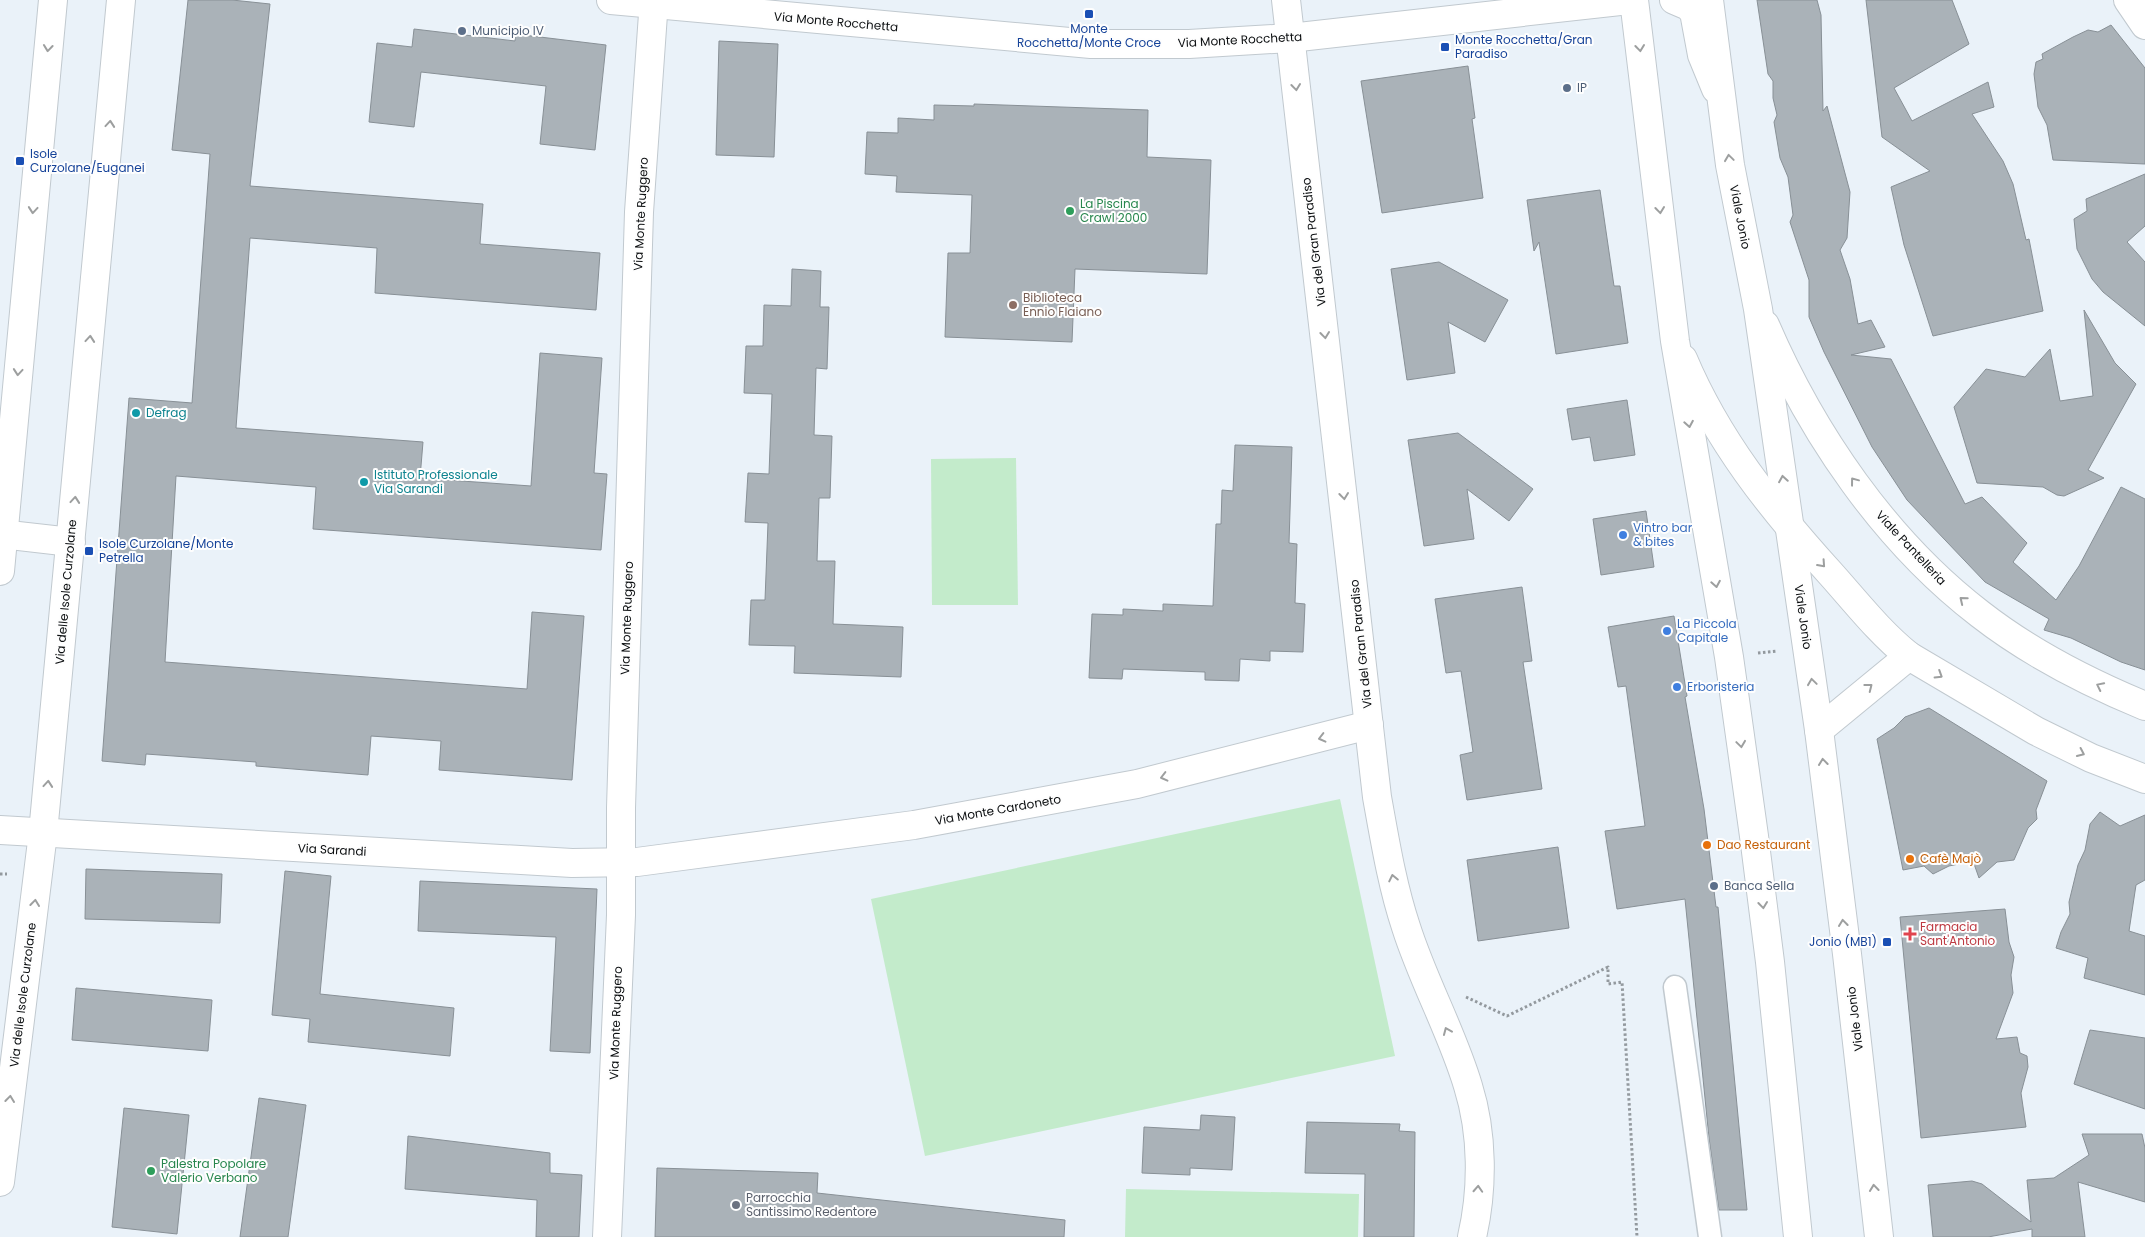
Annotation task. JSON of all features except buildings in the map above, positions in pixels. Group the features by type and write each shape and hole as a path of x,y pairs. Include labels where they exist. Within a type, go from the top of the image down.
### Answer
{"street":[{"path":"0,571 47,0"},
{"name":"Via delle Isole Curzolane","path":"0,1182 43,833 121,0"},
{"name":"Via Monte Rocchetta","path":"611,0 654,2 1091,44 1189,44 1290,38 1629,0"},
{"name":"Via del Gran Paradiso","path":"1286,0 1377,797 1405,926 1458,1059 1475,1112 1479,1174 1477,1206 1472,1237"},
{"path":"1634,0 1675,341 1728,657 1754,836 1770,962 1798,1237"},
{"path":"1674,0 1688,6 1694,12 1702,55 1720,97"},
{"name":"Viale Jonio","path":"1709,0 1730,166 1758,309 1819,730 1879,1237"},
{"path":"2128,0 2145,25"},
{"name":"Via Monte Ruggero","path":"607,1237 622,864 621,798 639,212 654,2"},
{"name":"Viale Pantelleria","path":"1758,309 1780,360 1821,435 1877,511 1928,569 1964,601 2012,637 2073,673 2145,706"},
{"path":"1675,341 1693,383 1729,448 1790,527 1877,627 1909,656 2036,731 2091,758 2145,779"},
{"path":"2,534 71,542"},
{"path":"1819,730 1909,656"},
{"name":"Via Monte Cardoneto","path":"622,864 880,830 1138,784 1369,725"},
{"name":"Via Sarandi","path":"0,830 572,863 622,864"},
{"path":"1675,988 1710,1237"}],"path":[{"path":"1757,653 1786,650"},
{"path":"1433,1000 1462,995 1507,1016 1608,967 1608,984 1622,982 1637,1237"}],"green space":[{"path":"1016,458 1018,605 932,605 931,459"},
{"path":"1340,799 1395,1056 925,1156 871,899"},
{"path":"1126,1189 1359,1194 1358,1237 1125,1237"}],"place":[{"name":"Monte Rocchetta/Monte Croce","path":"1089,14"},
{"name":"Municipio IV","path":"462,31"},
{"name":"Monte Rocchetta/Gran Paradiso","path":"1445,47"},
{"name":"IP","path":"1567,88"},
{"name":"Isole Curzolane/Euganei","path":"20,161"},
{"name":"La Piscina Crawl 2000","path":"1070,211"},
{"name":"Biblioteca Ennio Flaiano","path":"1013,305"},
{"name":"Defrag","path":"136,413"},
{"name":"Istituto Professionale Via Sarandi","path":"364,482"},
{"name":"Vintro bar & bites","path":"1623,535"},
{"name":"Isole Curzolane/Monte Petrella","path":"89,551"},
{"name":"La Piccola Capitale","path":"1667,631"},
{"name":"Erboristeria","path":"1677,687"},
{"name":"Dao Restaurant","path":"1707,845"},
{"name":"Cafè Majò","path":"1910,859"},
{"name":"Banca Sella","path":"1714,886"},
{"name":"Farmacia Sant'Antonio","path":"1910,934"},
{"name":"Jonio (MB1)","path":"1887,942"},
{"name":"Palestra Popolare Valerio Verbano","path":"151,1171"},
{"name":"Parrocchia Santissimo Redentore","path":"736,1205"}]}
